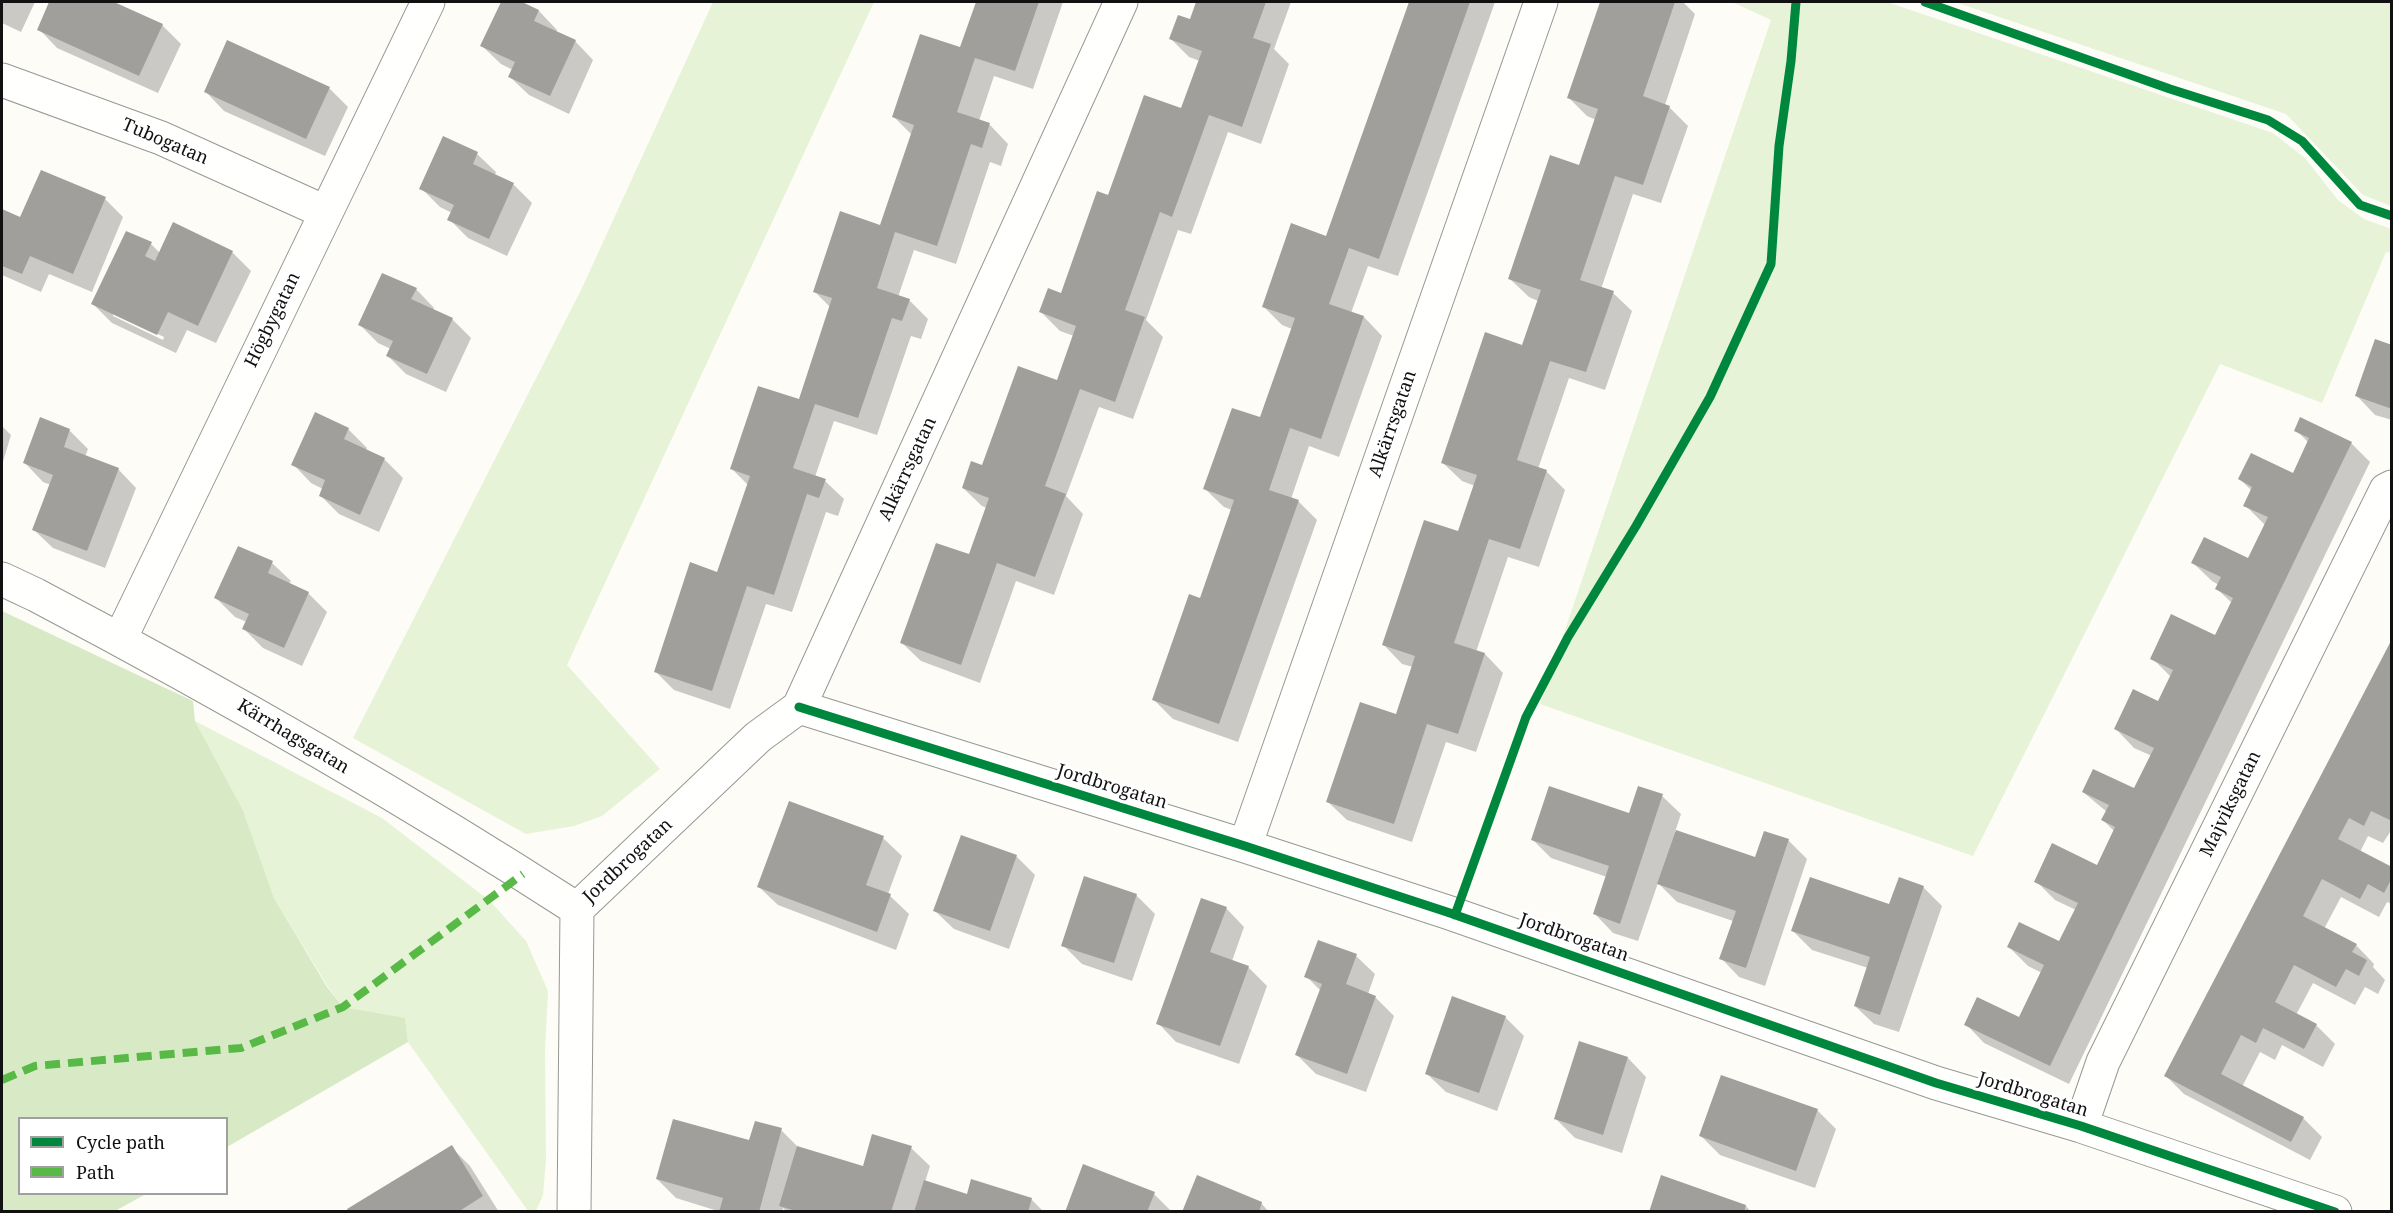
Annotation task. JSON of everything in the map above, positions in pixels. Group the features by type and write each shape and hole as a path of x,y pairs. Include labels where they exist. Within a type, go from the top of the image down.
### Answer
{"street":[{"name":"Högbygatan","path":"120,639 428,2"},
{"name":"Alkärrsgatan","path":"799,707 1121,2"},
{"name":"Alkärrsgatan","path":"1245,846 1541,2"},
{"name":"Tubogatan","path":"2,80 160,138 325,212"},
{"name":"Majviksgatan","path":"2081,1126 2103,1062 2386,490 2391,487"},
{"name":"Kärrhagsgatan","path":"2,579 120,639 244,707 523,874 577,909"},
{"name":"Jordbrogatan","path":"574,1212 577,909 758,737 799,707 1245,846 1471,920 1936,1083 2081,1126 2335,1212"}],"green space":[{"path":"713,2 874,2 567,665 660,769 602,816 574,826 526,834 353,738 582,288"},
{"path":"1732,2 1887,2 2273,133 2305,158 2338,200 2364,219 2391,229 2391,253 2386,252 2322,403 2220,364 1973,856 1540,704 1771,20"},
{"path":"1955,2 2391,2 2391,206 2363,195 2286,114"},
{"path":"2,611 193,701 195,721 243,810 274,898 327,987 343,1007 405,1018 408,1042 228,1146 228,1117 18,1117 18,1195 144,1195 115,1211 2,1211"},
{"path":"195,721 382,818 490,901 526,941 548,991 545,1050 546,1160 543,1195 536,1211 528,1211 408,1042 405,1019 343,1007 328,987 274,898 243,810"}],"building":[{"path":"49,2 114,2 163,24 139,76 37,30"},
{"path":"501,2 522,2 539,10 534,21 576,40 550,96 508,77 515,62 480,46"},
{"path":"976,2 1039,2 1015,71 975,58 957,112 990,123 982,148 971,144 937,246 895,232 877,288 910,299 902,321 892,318 858,418 815,404 793,468 826,479 819,498 807,494 774,595 747,586 712,691 654,672 690,562 717,572 750,476 730,469 758,386 799,399 832,298 813,292 840,211 880,225 914,125 892,117 920,34 960,47"},
{"path":"1196,2 1266,2 1253,38 1271,44 1242,127 1209,115 1172,217 1160,212 1125,310 1145,317 1115,402 1080,389 1045,486 1066,494 1035,577 997,563 961,665 900,643 936,543 969,554 989,498 962,488 971,461 982,465 1018,366 1057,380 1076,326 1039,312 1048,288 1061,293 1097,191 1108,195 1144,95 1181,108 1202,51 1169,39 1178,15 1190,19"},
{"path":"1409,2 1470,2 1379,259 1349,248 1329,304 1364,316 1321,439 1290,428 1269,490 1299,500 1219,724 1152,700 1189,594 1200,598 1234,500 1203,489 1232,408 1260,417 1295,318 1262,307 1291,223 1326,236"},
{"path":"1600,2 1675,2 1643,96 1670,106 1643,185 1615,176 1580,280 1614,291 1586,372 1550,361 1517,460 1547,470 1520,549 1489,539 1454,643 1485,653 1458,734 1427,724 1394,824 1326,802 1360,702 1396,714 1415,656 1382,645 1424,520 1458,531 1477,475 1441,463 1485,332 1522,345 1541,290 1508,279 1550,155 1579,165 1598,109 1567,98"},
{"path":"227,40 330,87 306,139 204,92"},
{"path":"443,136 478,152 473,164 514,183 489,239 447,220 454,205 419,189"},
{"path":"41,170 106,197 73,274 30,256 22,274 2,266 2,209 20,217"},
{"path":"173,222 233,251 198,326 168,312 157,335 91,304 126,231 152,242 145,256 155,261"},
{"path":"382,273 417,288 411,299 453,318 427,374 386,356 393,341 358,325"},
{"path":"2375,339 2392,345 2392,409 2355,396"},
{"path":"315,412 349,428 344,439 385,458 360,515 319,496 325,480 291,465"},
{"path":"40,417 70,429 64,447 119,468 87,551 32,530 53,475 23,463"},
{"path":"2300,417 2352,442 2050,1066 1964,1025 1977,997 2019,1017 2044,965 2007,947 2019,922 2059,941 2078,903 2034,882 2052,843 2097,865 2115,827 2101,820 2109,805 2082,792 2093,769 2134,788 2154,748 2114,729 2133,689 2158,701 2173,670 2150,659 2171,614 2215,635 2233,598 2215,589 2221,577 2191,563 2204,537 2248,558 2268,517 2243,506 2252,487 2238,479 2251,453 2293,473 2309,438 2294,431"},
{"path":"238,546 273,561 268,573 309,592 284,648 242,629 249,614 214,598"},
{"path":"2392,639 2392,821 2371,811 2364,826 2349,818 2338,839 2392,867 2392,878 2384,893 2368,884 2360,899 2322,879 2303,916 2357,944 2352,952 2367,960 2359,976 2346,969 2336,987 2294,965 2275,1002 2317,1024 2304,1049 2263,1028 2256,1043 2241,1035 2221,1074 2304,1117 2291,1142 2164,1076"},
{"path":"1549,786 1629,813 1638,786 1663,794 1620,924 1593,914 1609,866 1531,840"},
{"path":"789,801 884,836 866,885 891,894 877,932 757,887"},
{"path":"1676,830 1755,857 1764,831 1789,839 1746,968 1719,959 1736,911 1657,884"},
{"path":"961,835 1017,855 990,931 933,911"},
{"path":"1084,876 1137,894 1114,963 1061,946"},
{"path":"1810,877 1889,904 1899,877 1924,886 1880,1015 1854,1006 1870,957 1791,931"},
{"path":"1201,898 1227,907 1210,952 1249,966 1220,1046 1156,1024"},
{"path":"1318,940 1357,954 1346,984 1376,996 1347,1074 1295,1055 1322,984 1304,977"},
{"path":"1452,996 1506,1016 1479,1093 1425,1074"},
{"path":"1579,1041 1628,1057 1603,1135 1554,1119"},
{"path":"1721,1075 1818,1109 1796,1171 1699,1136"},
{"path":"673,1119 749,1140 755,1121 782,1128 759,1212 719,1212 723,1198 656,1179"},
{"path":"872,1134 912,1146 891,1212 799,1212 779,1206 797,1146 863,1166"},
{"path":"452,1145 483,1196 458,1212 348,1212 347,1209"},
{"path":"1083,1164 1155,1192 1147,1212 1065,1212"},
{"path":"1197,1175 1262,1202 1259,1212 1182,1212"},
{"path":"1661,1175 1746,1205 1744,1212 1649,1212"},
{"path":"971,1179 1032,1198 1028,1212 914,1212 924,1180 967,1194"}],"marked path":[{"path":"2,1080 35,1066 241,1048 343,1007 523,874"}],"cycle path":[{"path":"1455,915 1526,717 1568,637 1636,526 1710,397 1771,264 1779,146 1791,61 1796,2"},
{"path":"1925,2 2170,89 2268,120 2302,141 2360,205 2392,216"},
{"path":"799,707 1245,846 1447,912 1936,1083 2081,1126 2335,1212"}]}
